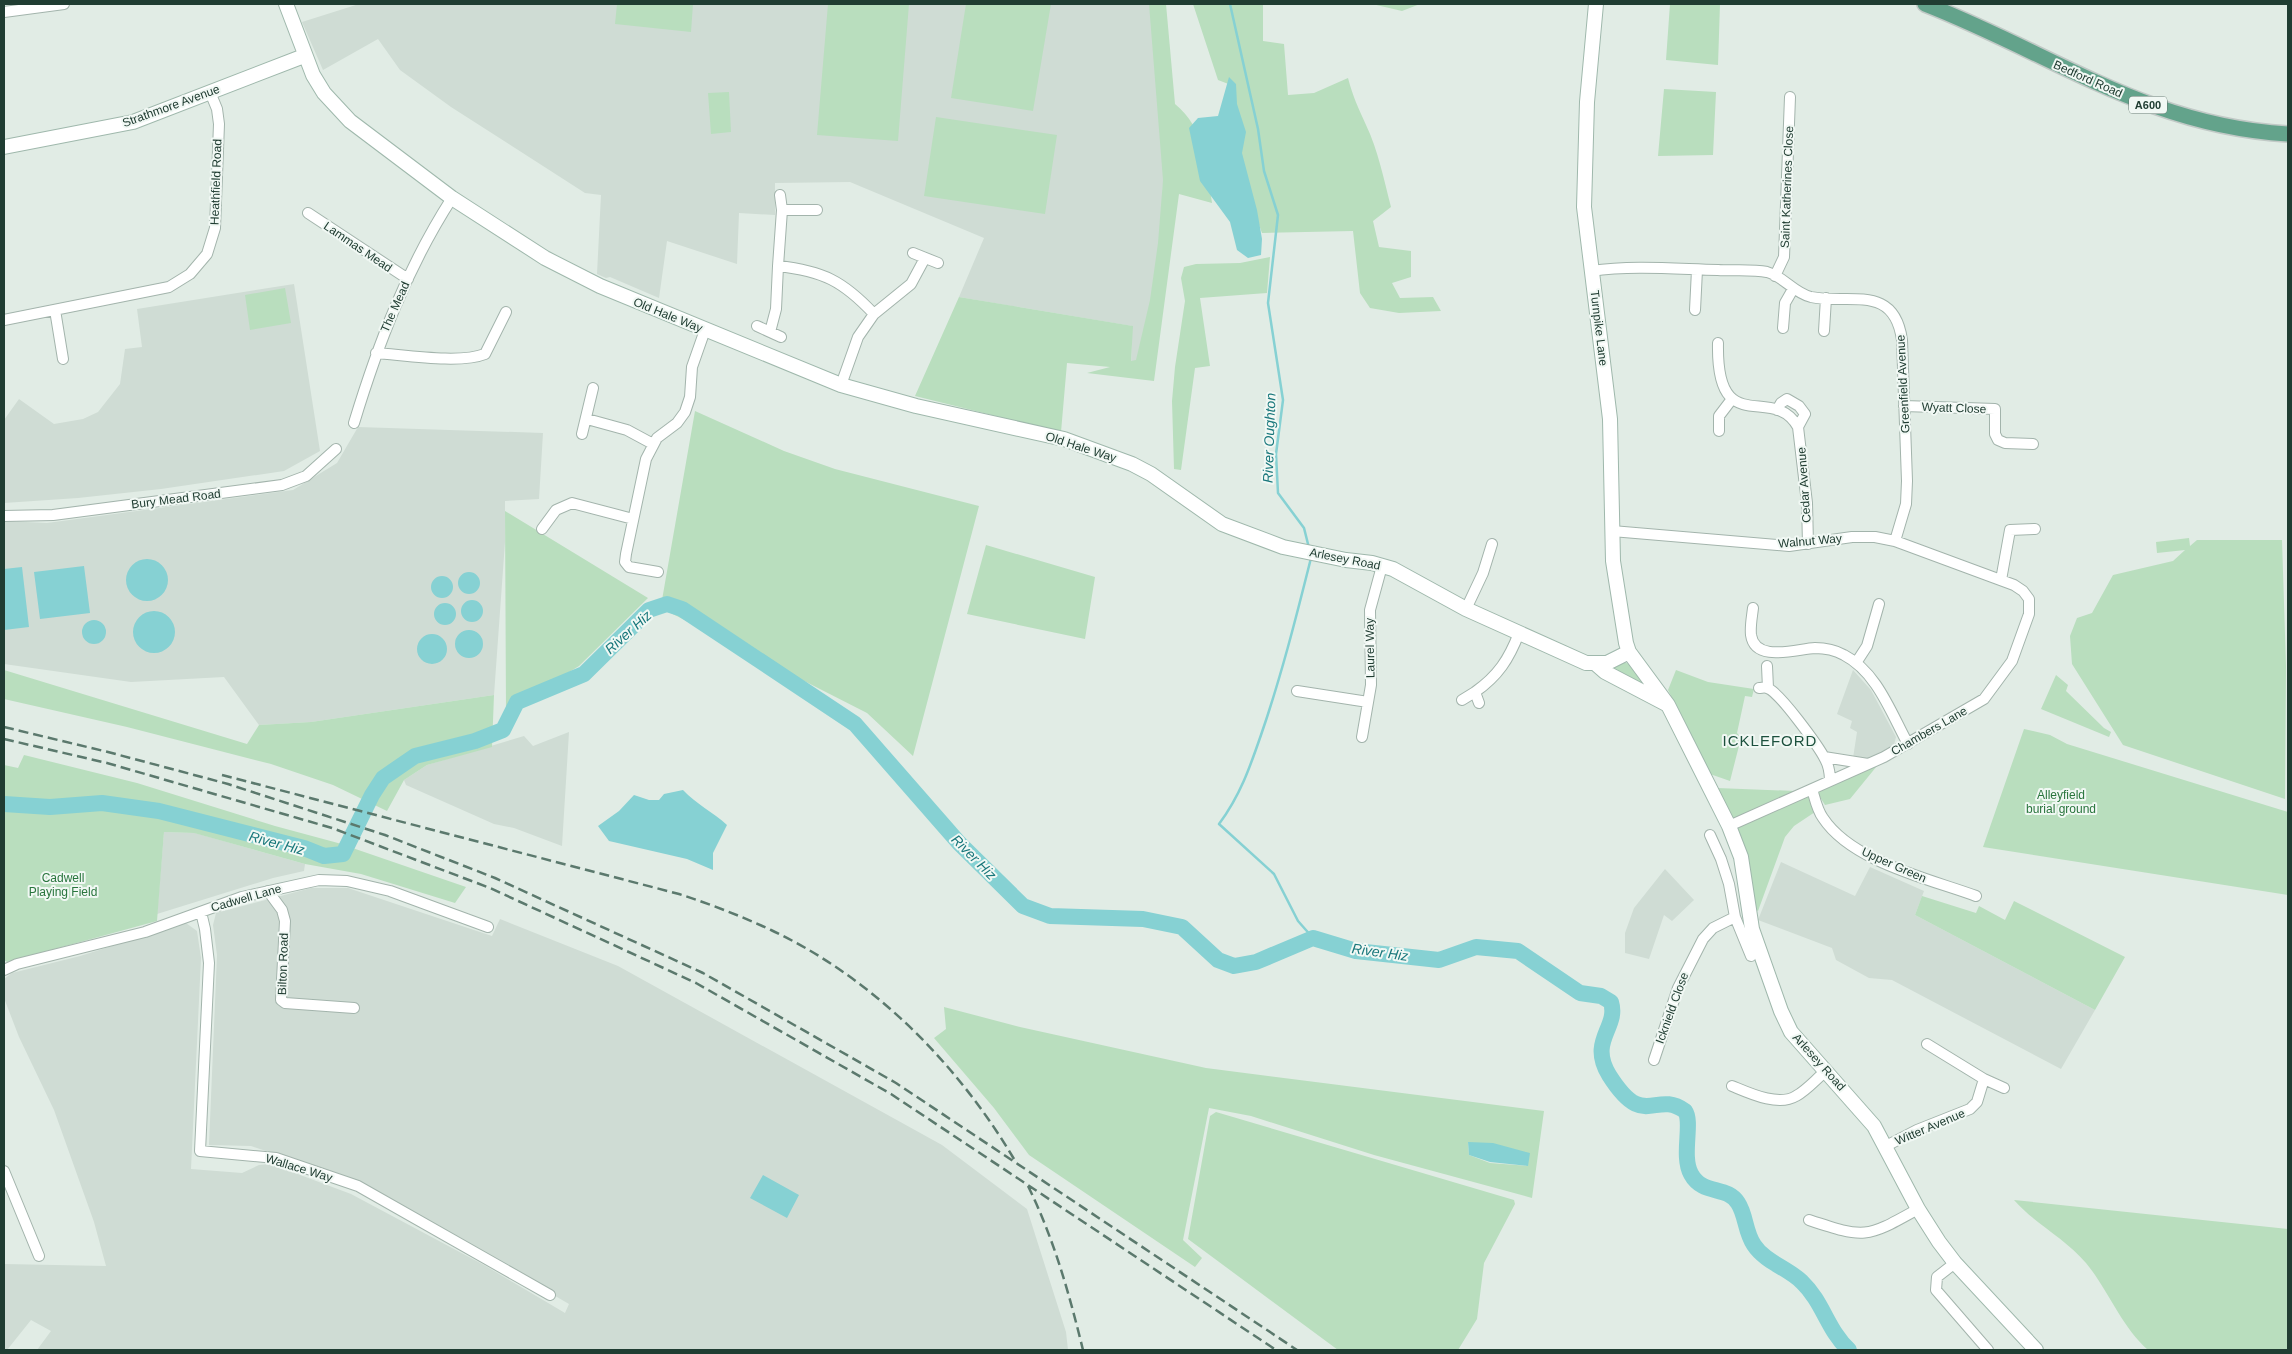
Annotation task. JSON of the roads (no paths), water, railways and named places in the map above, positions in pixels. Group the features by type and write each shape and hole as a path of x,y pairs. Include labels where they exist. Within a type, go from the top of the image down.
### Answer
{"main road":[{"name":"Bedford Road","path":"1925,4 2094,83 2149,106 2241,130 2288,134"}],"street":[{"path":"4,12 64,4"},
{"name":"Old Hale Way","path":"286,4 304,56 324,93 350,121 452,198 522,244 569,271 594,284 841,386 916,406 1064,439 1151,474"},
{"name":"Turnpike Lane","path":"1596,4 1587,102 1584,167 1586,235 1610,419 1612,531 1619,605 1629,652"},
{"name":"Strathmore Avenue","path":"4,148 133,122 304,56"},
{"name":"Heathfield Road","path":"4,320 169,287 190,274 202,261 211,244 215,228 218,124 217,109 210,92"},
{"name":"Saint Katherines Close","path":"1776,276 1784,257 1790,97"},
{"path":"770,332 776,309 782,210 780,196"},
{"name":"The Mead","path":"354,422 376,353 408,279 425,241 452,198"},
{"path":"782,210 817,210"},
{"name":"Lammas Mead","path":"308,213 408,279"},
{"path":"914,253 938,263"},
{"path":"841,386 858,337 874,314 910,284 925,258"},
{"path":"778,266 805,269 831,278 848,288 874,314"},
{"name":"Greenfield Avenue","path":"1591,271 1622,267 1765,272 1776,276 1793,289 1810,296 1864,298 1882,305 1894,316 1898,323 1902,340 1907,493 1904,514 1894,542"},
{"path":"1695,310 1697,270"},
{"path":"1783,328 1786,302 1793,289"},
{"path":"1824,331 1826,298"},
{"path":"54,310 63,359"},
{"path":"376,353 427,357 476,357 485,354 506,312"},
{"path":"757,326 781,337"},
{"path":"658,572 629,567 625,562 633,519 644,466 653,444 662,433 677,423 685,412 690,397 692,367 705,330"},
{"path":"1718,342 1721,381 1726,393 1732,398 1719,416 1719,431"},
{"path":"582,434 593,388"},
{"name":"Cedar Avenue","path":"1732,398 1744,404 1777,410 1788,415 1798,427 1807,503 1808,544"},
{"name":"Wyatt Close","path":"1904,406 1995,409 1995,434 1998,440 2005,443 2033,444"},
{"path":"587,419 627,430 653,444"},
{"name":"Bury Mead Road","path":"4,516 53,515 282,485 306,476 336,449"},
{"name":"Arlesey Road","path":"1151,474 1222,524 1283,547 1382,566 1402,574 1466,609 1581,660 1597,664 1605,672 1668,705"},
{"path":"542,529 556,510 572,503 633,519"},
{"path":"2001,580 2010,530 2036,529"},
{"name":"Walnut Way","path":"1612,531 1789,546 1866,536 1894,542 2001,580 2023,591 2029,599 2029,614 2020,643"},
{"path":"1466,609 1483,573 1492,544"},
{"name":"Laurel Way","path":"1362,737 1368,702 1371,650 1369,620 1372,601 1382,566"},
{"path":"1856,663 1867,646 1879,604"},
{"path":"1753,608 1751,634 1754,644 1761,650 1776,652 1822,648 1838,652 1856,663 1872,679 1908,744"},
{"path":"1462,700 1492,680 1504,666 1519,633"},
{"name":"Chambers Lane","path":"1812,789 1908,744 1984,699 2005,673 2020,643"},
{"path":"1597,664 1607,663 1629,652"},
{"name":"Arlesey Road","path":"1629,652 1668,705 1729,826 1741,856 1752,929 1781,1011 1791,1032 1874,1126 1928,1228 1955,1263 2036,1350"},
{"path":"1767,666 1763,688 1795,716 1824,757 1830,772 1830,781"},
{"path":"1297,691 1368,702"},
{"path":"1474,692 1479,703"},
{"path":"1824,757 1868,764"},
{"path":"1729,826 1812,789"},
{"name":"Upper Green","path":"1812,789 1824,820 1857,848 1890,864 1976,896"},
{"path":"1710,835 1721,859 1729,884 1735,917 1751,956"},
{"name":"Cadwell Lane","path":"4,970 17,964 145,932 200,912 268,891 319,880 348,881 390,891 488,927"},
{"path":"1729,884 1744,883"},
{"name":"Bilton Road","path":"268,891 282,910 285,921 281,1000 285,1003 354,1008"},
{"name":"Wallace Way","path":"200,912 205,929 209,963 200,1151 276,1158 358,1186 550,1295"},
{"name":"Icknield Close","path":"1654,1060 1678,988 1702,939 1713,928 1735,917"},
{"path":"1927,1044 2004,1088"},
{"path":"1732,1086 1752,1093 1784,1100 1796,1096 1826,1071"},
{"name":"Witter Avenue","path":"1886,1146 1917,1130 1970,1109 1976,1102 1984,1078"},
{"path":"4,1171 39,1256"},
{"path":"1809,1220 1860,1234 1875,1232 1918,1209"},
{"path":"1955,1263 1936,1277 1936,1290 1988,1350"}],"water":[{"path":"1229,77 1236,84 1237,104 1246,132 1242,153 1257,210 1262,239 1261,255 1248,258 1237,250 1230,222 1200,181 1189,128 1198,118 1218,116"},
{"path":"147,559 162,565 168,580 162,595 147,601 132,595 126,580 132,565"},
{"path":"84,566 90,613 40,619 34,572"},
{"path":"22,567 29,627 4,630 4,569"},
{"path":"469,572 477,575 480,583 477,591 469,594 461,591 458,583 461,575"},
{"path":"442,576 450,579 453,587 450,595 442,598 434,595 431,587 434,579"},
{"path":"472,600 482,607 483,611 476,621 472,622 462,615 461,611 468,601"},
{"path":"445,603 453,606 456,614 453,622 445,625 437,622 434,614 437,606"},
{"path":"158,611 166,614 172,620 175,632 172,644 166,650 150,653 142,650 136,644 133,628 136,620 142,614"},
{"path":"94,620 102,624 106,632 102,640 94,644 86,640 82,632 86,624"},
{"path":"469,630 479,634 483,644 479,654 469,658 459,654 455,644 459,634"},
{"path":"432,634 438,635 446,643 446,655 438,663 432,664 426,663 418,655 417,649 418,643 426,635"},
{"path":"683,790 693,800 727,825 713,853 713,870 687,859 609,841 598,826 619,811 634,795 649,800 659,800 664,794"},
{"path":"1468,1142 1493,1143 1530,1153 1528,1166 1490,1162 1469,1155"},
{"path":"763,1175 799,1195 787,1218 750,1198"}],"waterway":[{"name":"River Oughton","path":"1230,4 1258,129 1264,171 1278,215 1268,303 1283,400 1276,454 1278,493 1304,528 1309,548"},
{"name":"River Oughton","path":"1311,558 1282,669 1257,747 1239,792 1219,824 1274,874 1298,921 1313,938"},
{"name":"River Hiz","path":"4,804 50,807 102,803 159,811 304,848 324,856 343,854 372,795 383,778 415,756 475,741 503,730 517,702 584,674 649,610 667,604 682,609 855,724 959,843 1023,906 1050,916 1143,919 1182,927 1218,960 1234,966 1256,962 1313,938 1356,951 1439,960 1476,947 1518,951 1580,993 1601,996 1611,1002 1611,1019 1602,1052 1603,1063 1609,1075 1621,1092 1632,1102 1641,1106 1674,1105 1685,1111 1688,1123 1687,1158 1691,1174 1702,1185 1733,1197 1741,1208 1754,1245 1764,1256 1802,1282 1815,1298 1836,1334 1849,1350"}],"railway":[{"path":"4,727 228,784 385,835 495,878 703,973 896,1083 1297,1350"},
{"path":"4,739 107,763 332,828 490,888 696,983 891,1094 1276,1350"},
{"path":"222,775 679,894 725,910 771,930 808,950 844,973 878,998 909,1026 966,1089 1014,1159"},
{"path":"1028,1186 1046,1226 1060,1266 1083,1350"}],"district":[{"name":"ICKLEFORD","path":"1770,741"}],"park label":[{"name":"Alleyfield burial ground","path":"2061,802"},
{"name":"Cadwell Playing Field","path":"63,885"}]}
